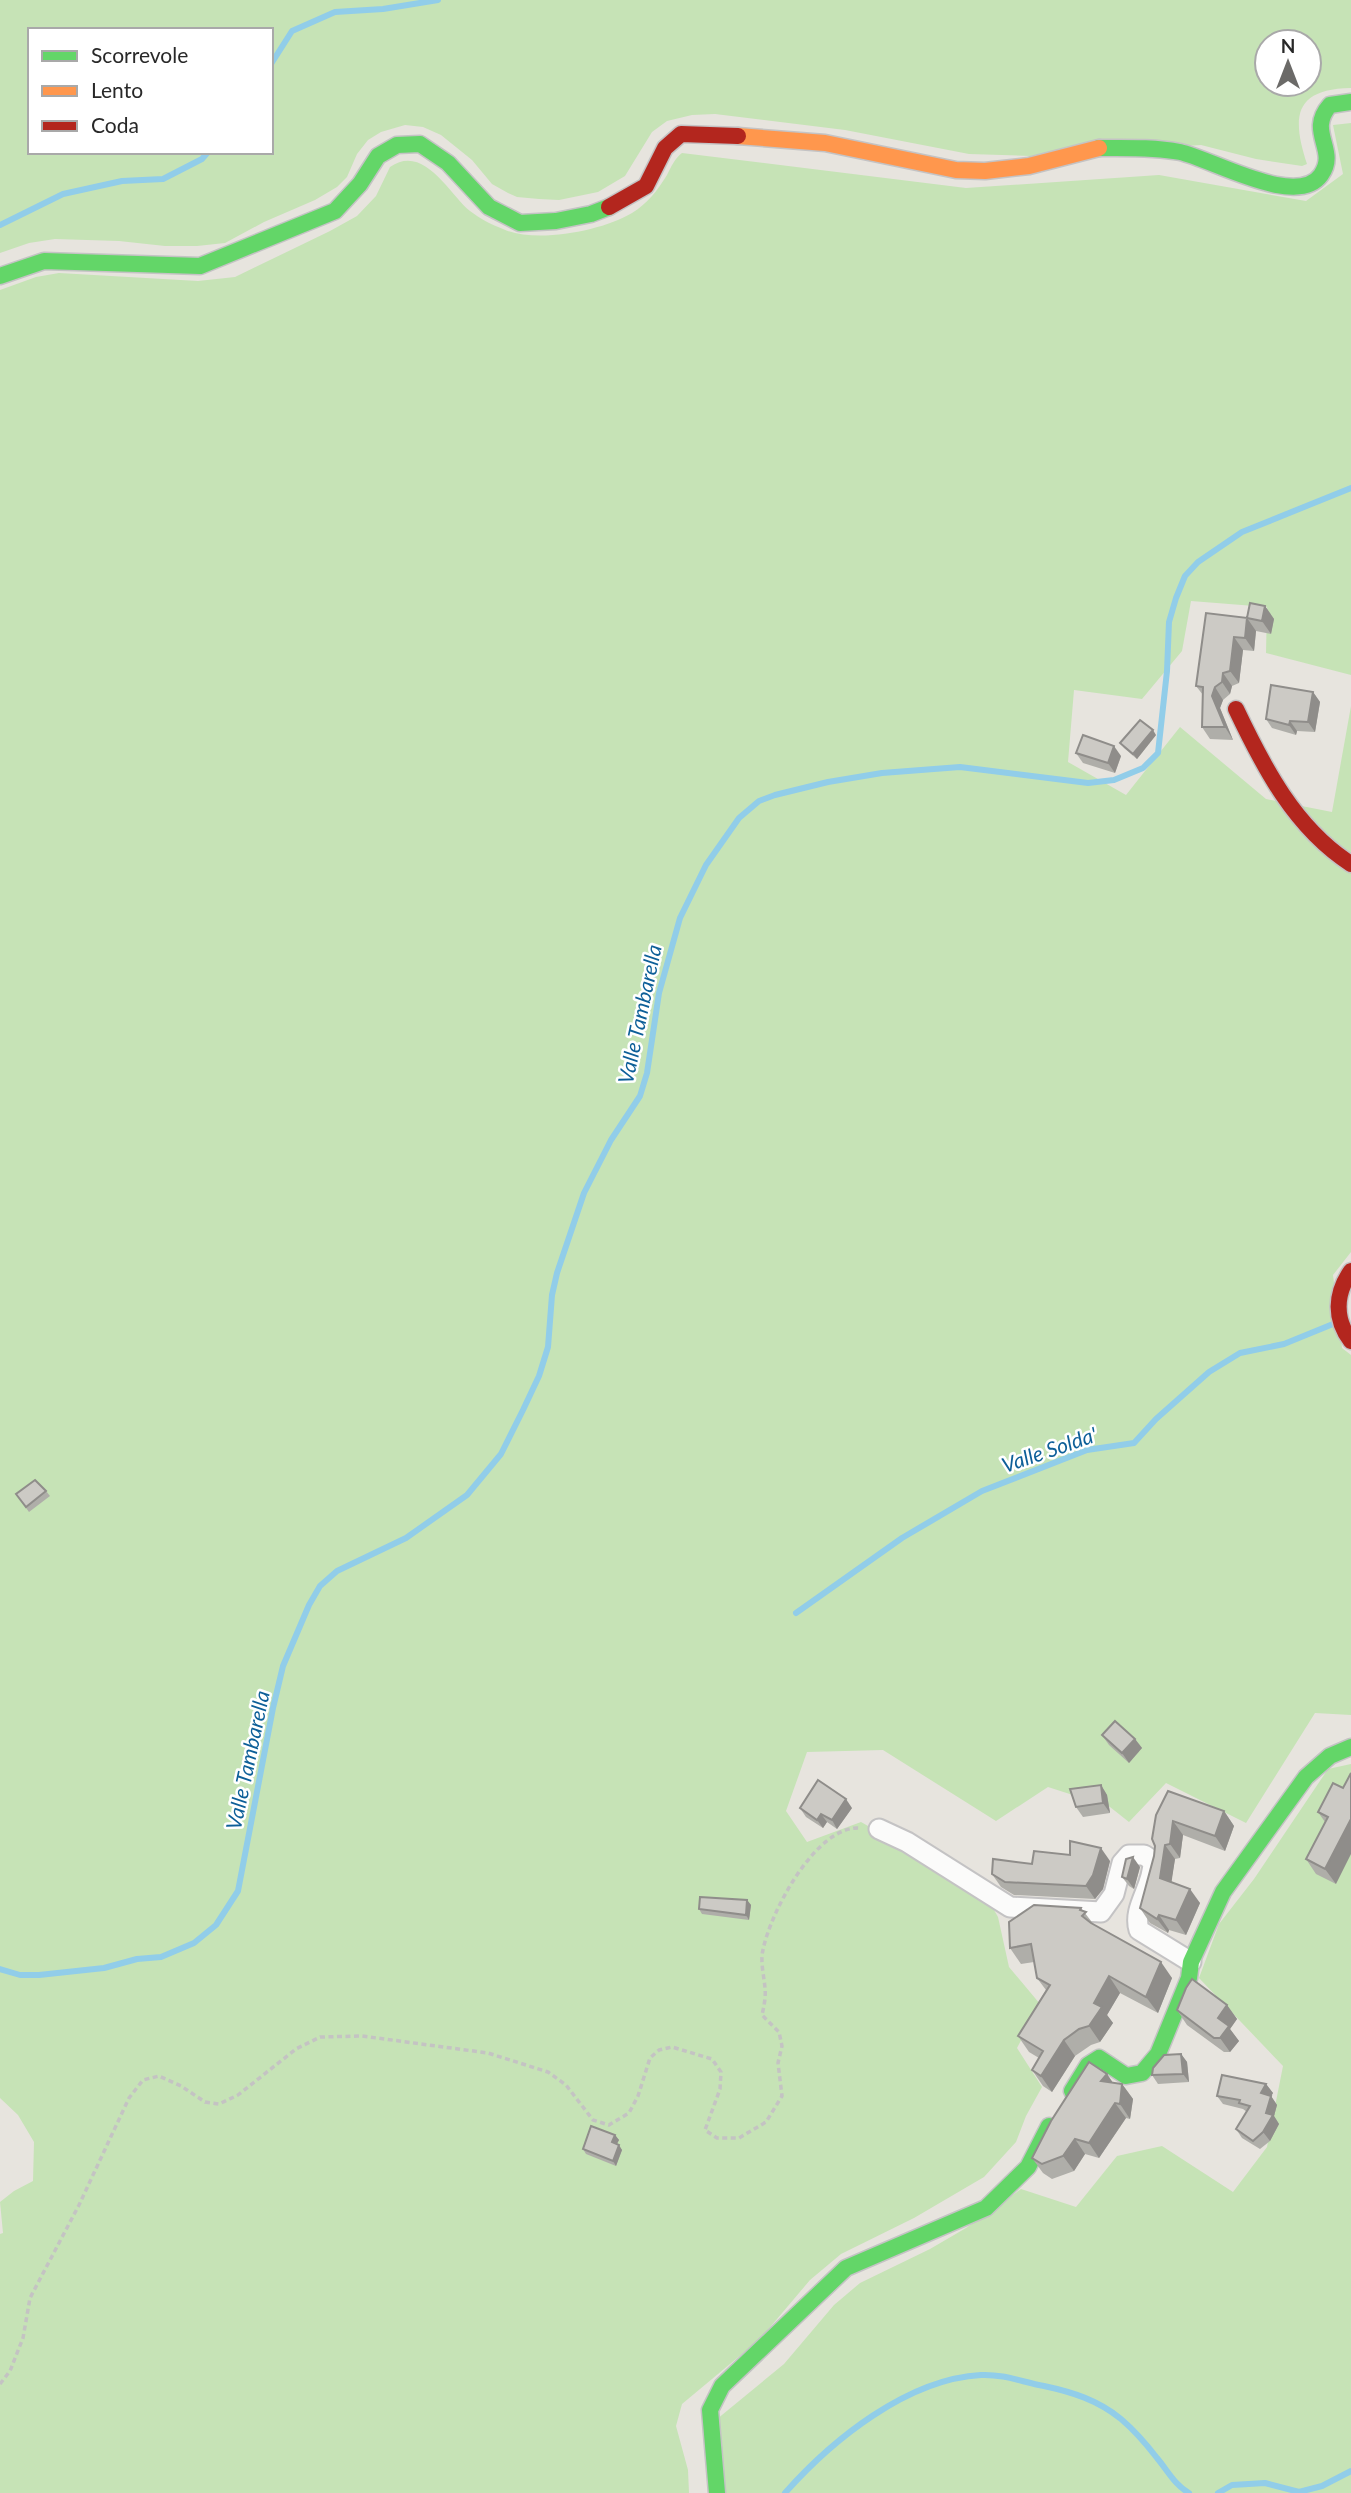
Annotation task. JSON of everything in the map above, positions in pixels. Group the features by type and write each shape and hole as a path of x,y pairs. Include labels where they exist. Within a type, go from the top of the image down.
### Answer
{"street":[{"path":"0,276 44,261 200,266 335,211 359,184 378,156 397,145 420,144 448,163 489,207 520,223 556,221 591,214 620,202 646,186 665,148 681,134 704,133 825,143 956,170 985,172 1029,166 1099,148 1157,150 1179,152 1265,183 1294,187 1312,183 1321,175 1325,164 1325,147 1319,127 1322,114 1330,104 1351,102"},
{"path":"1236,709 1256,751 1300,821 1329,850 1351,864"},
{"path":"1351,1270 1343,1279 1338,1313 1344,1334 1351,1341"},
{"path":"717,2493 710,2410 722,2386 846,2268 986,2208 1028,2167 1088,2065 1099,2059 1126,2076 1142,2073 1158,2054 1189,1978 1191,1962 1223,1892 1306,1777 1330,1756 1351,1747"},
{"path":"879,1829 907,1842 1010,1907 1101,1912 1114,1894 1122,1863 1129,1855 1144,1855 1153,1861 1154,1875 1136,1919 1139,1930 1191,1962"}],"path":[{"path":"0,2384 10,2371 23,2338 30,2298 79,2205 129,2098 143,2080 159,2076 181,2086 205,2102 219,2104 238,2095 296,2049 320,2037 362,2036 488,2053 548,2072 566,2085 593,2120 609,2125 629,2113 638,2096 650,2057 659,2050 672,2047 712,2059 721,2072 720,2089 705,2130 717,2138 739,2138 766,2122 782,2096 778,2063 782,2046 779,2032 762,2015 766,1993 762,1952 776,1911 801,1871 823,1843 849,1827 879,1829"}],"green space":[{"path":"0,0 1351,0 1351,88 1323,93 1323,28 1253,28 1253,98 1311,98 1302,109 1299,120 1299,133 1307,164 1302,166 1256,159 1201,145 1030,156 969,154 845,130 715,114 692,115 667,121 652,132 625,176 598,192 559,200 517,197 508,193 492,184 472,160 441,135 423,127 405,125 381,132 368,140 357,154 347,177 337,187 225,243 165,246 55,239 29,243 0,253"},
{"path":"1351,123 1351,675 1266,653 1267,607 1191,601 1182,651 1142,699 1074,690 1068,762 1126,795 1180,727 1266,799 1332,812 1351,706 1351,1252 1333,1275 1342,1348 1351,1355 1351,1715 1315,1713 1246,1823 1166,1783 1129,1822 1110,1807 1048,1787 996,1821 883,1750 807,1752 786,1811 807,1842 861,1822 983,1891 998,1917 1009,1967 1040,2004 1017,2048 1042,2087 1016,2142 984,2177 914,2218 841,2254 810,2280 760,2339 682,2404 676,2426 688,2470 689,2493 0,2493 0,2234 3,2233 0,2202 33,2181 34,2142 18,2115 0,2098 0,290 36,277 59,273 198,281 235,277 357,216 376,196 390,167 402,161 414,161 425,166 470,211 490,223 516,233 550,235 586,230 632,213 652,196 682,153 966,188 1159,175 1306,201 1343,174 1333,125"},
{"path":"1351,1764 1351,2493 723,2493 711,2424 784,2364 834,2305 860,2283 966,2228 1021,2189 1076,2207 1117,2156 1162,2146 1233,2192 1267,2147 1283,2066 1199,1978 1219,1924 1254,1879 1328,1769"}],"building":[{"path":"1250,603 1265,606 1262,621 1247,618"},
{"path":"1206,613 1247,618 1245,638 1234,637 1230,671 1223,673 1222,682 1215,687 1212,696 1225,727 1202,727 1203,687 1196,686"},
{"path":"1271,685 1313,692 1308,722 1290,721 1289,725 1266,719"},
{"path":"1140,720 1153,730 1133,754 1120,743"},
{"path":"1083,735 1114,746 1108,763 1076,753"},
{"path":"35,1480 46,1491 26,1507 16,1494"},
{"path":"1115,1721 1135,1739 1122,1753 1102,1735"},
{"path":"1351,1773 1351,1819 1325,1869 1306,1859 1328,1817 1318,1812 1333,1783 1343,1788"},
{"path":"818,1780 846,1799 832,1820 821,1814 817,1820 800,1808"},
{"path":"1101,1785 1103,1803 1076,1807 1070,1789"},
{"path":"1168,1791 1224,1811 1215,1836 1173,1821 1170,1844 1165,1845 1160,1878 1190,1889 1176,1920 1159,1915 1157,1919 1140,1908 1154,1856 1155,1846 1152,1839 1156,1815"},
{"path":"1070,1841 1101,1848 1093,1875 1086,1886 1005,1882 992,1874 993,1859 1032,1864 1034,1851 1070,1855"},
{"path":"1133,1857 1127,1879 1122,1877 1126,1859"},
{"path":"700,1897 747,1900 746,1915 699,1909"},
{"path":"1034,1905 1081,1908 1080,1910 1086,1912 1082,1916 1091,1923 1161,1962 1146,1997 1109,1976 1094,2003 1102,2007 1089,2026 1079,2029 1064,2040 1041,2076 1032,2070 1043,2051 1018,2036 1050,1985 1037,1978 1031,1944 1010,1948 1009,1922"},
{"path":"1192,1979 1227,2005 1218,2018 1229,2026 1220,2038 1214,2038 1177,2010"},
{"path":"1181,2054 1183,2074 1152,2075 1153,2068 1164,2055"},
{"path":"1089,2062 1107,2074 1101,2081 1122,2084 1120,2104 1115,2103 1089,2143 1075,2139 1063,2156 1042,2164 1032,2158 1051,2121"},
{"path":"1222,2075 1266,2084 1261,2093 1271,2096 1266,2113 1273,2115 1263,2132 1253,2141 1236,2129 1250,2106 1239,2103 1240,2100 1217,2096"},
{"path":"591,2126 615,2135 612,2142 619,2145 613,2161 583,2149"}],"waterway":[{"path":"273,61 292,31 335,12 383,9 438,0"},
{"path":"0,225 63,194 122,181 163,179 202,159 206,154"},
{"name":"Valle Tambarella","path":"0,1969 20,1975 39,1975 104,1968 137,1959 161,1957 194,1943 216,1925 238,1891 283,1666 309,1605 320,1586 337,1571 406,1538 467,1495 501,1454 539,1376 548,1347 552,1295 557,1273 584,1193 611,1140 640,1096 647,1073 659,993 680,918 706,865 739,818 759,801 775,795 882,773 960,767 1088,783 1114,780 1143,768 1158,753 1167,671 1169,622 1185,576 1198,562 1242,532 1351,488"},
{"name":"Valle Solda'","path":"796,1613 902,1538 982,1491 1087,1450 1134,1443 1156,1419 1209,1372 1240,1353 1284,1344 1333,1324"},
{"path":"785,2493 848,2433 899,2400 953,2379 981,2375 1005,2377 1054,2388 1103,2407 1131,2428 1175,2481 1189,2493"},
{"path":"1218,2493 1232,2485 1265,2483 1299,2492 1322,2486 1351,2471"}],"traffic: fast":[{"path":"1099,148 1180,152 1254,179 1293,187 1309,184 1321,175 1327,157 1321,132 1323,115 1330,105 1351,102"},
{"path":"0,276 44,261 200,266 335,211 360,184 378,156 397,145 420,144 448,163 489,207 520,223 556,221 591,214 609,207"},
{"path":"1072,2091 1088,2065 1099,2058 1126,2076 1142,2073 1158,2054 1189,1978 1191,1962 1223,1892 1306,1777 1330,1756 1351,1747"},
{"path":"717,2493 710,2410 722,2386 846,2268 986,2208 1028,2167 1049,2126"}],"traffic: slow":[{"path":"738,136 825,143 956,170 985,171 1029,166 1099,148"}],"traffic: jam":[{"path":"609,207 646,186 665,148 681,134 738,136"},
{"path":"1236,709 1270,774 1297,815 1313,833 1351,864"},
{"path":"1351,1271 1339,1297 1339,1315 1351,1341"}]}
